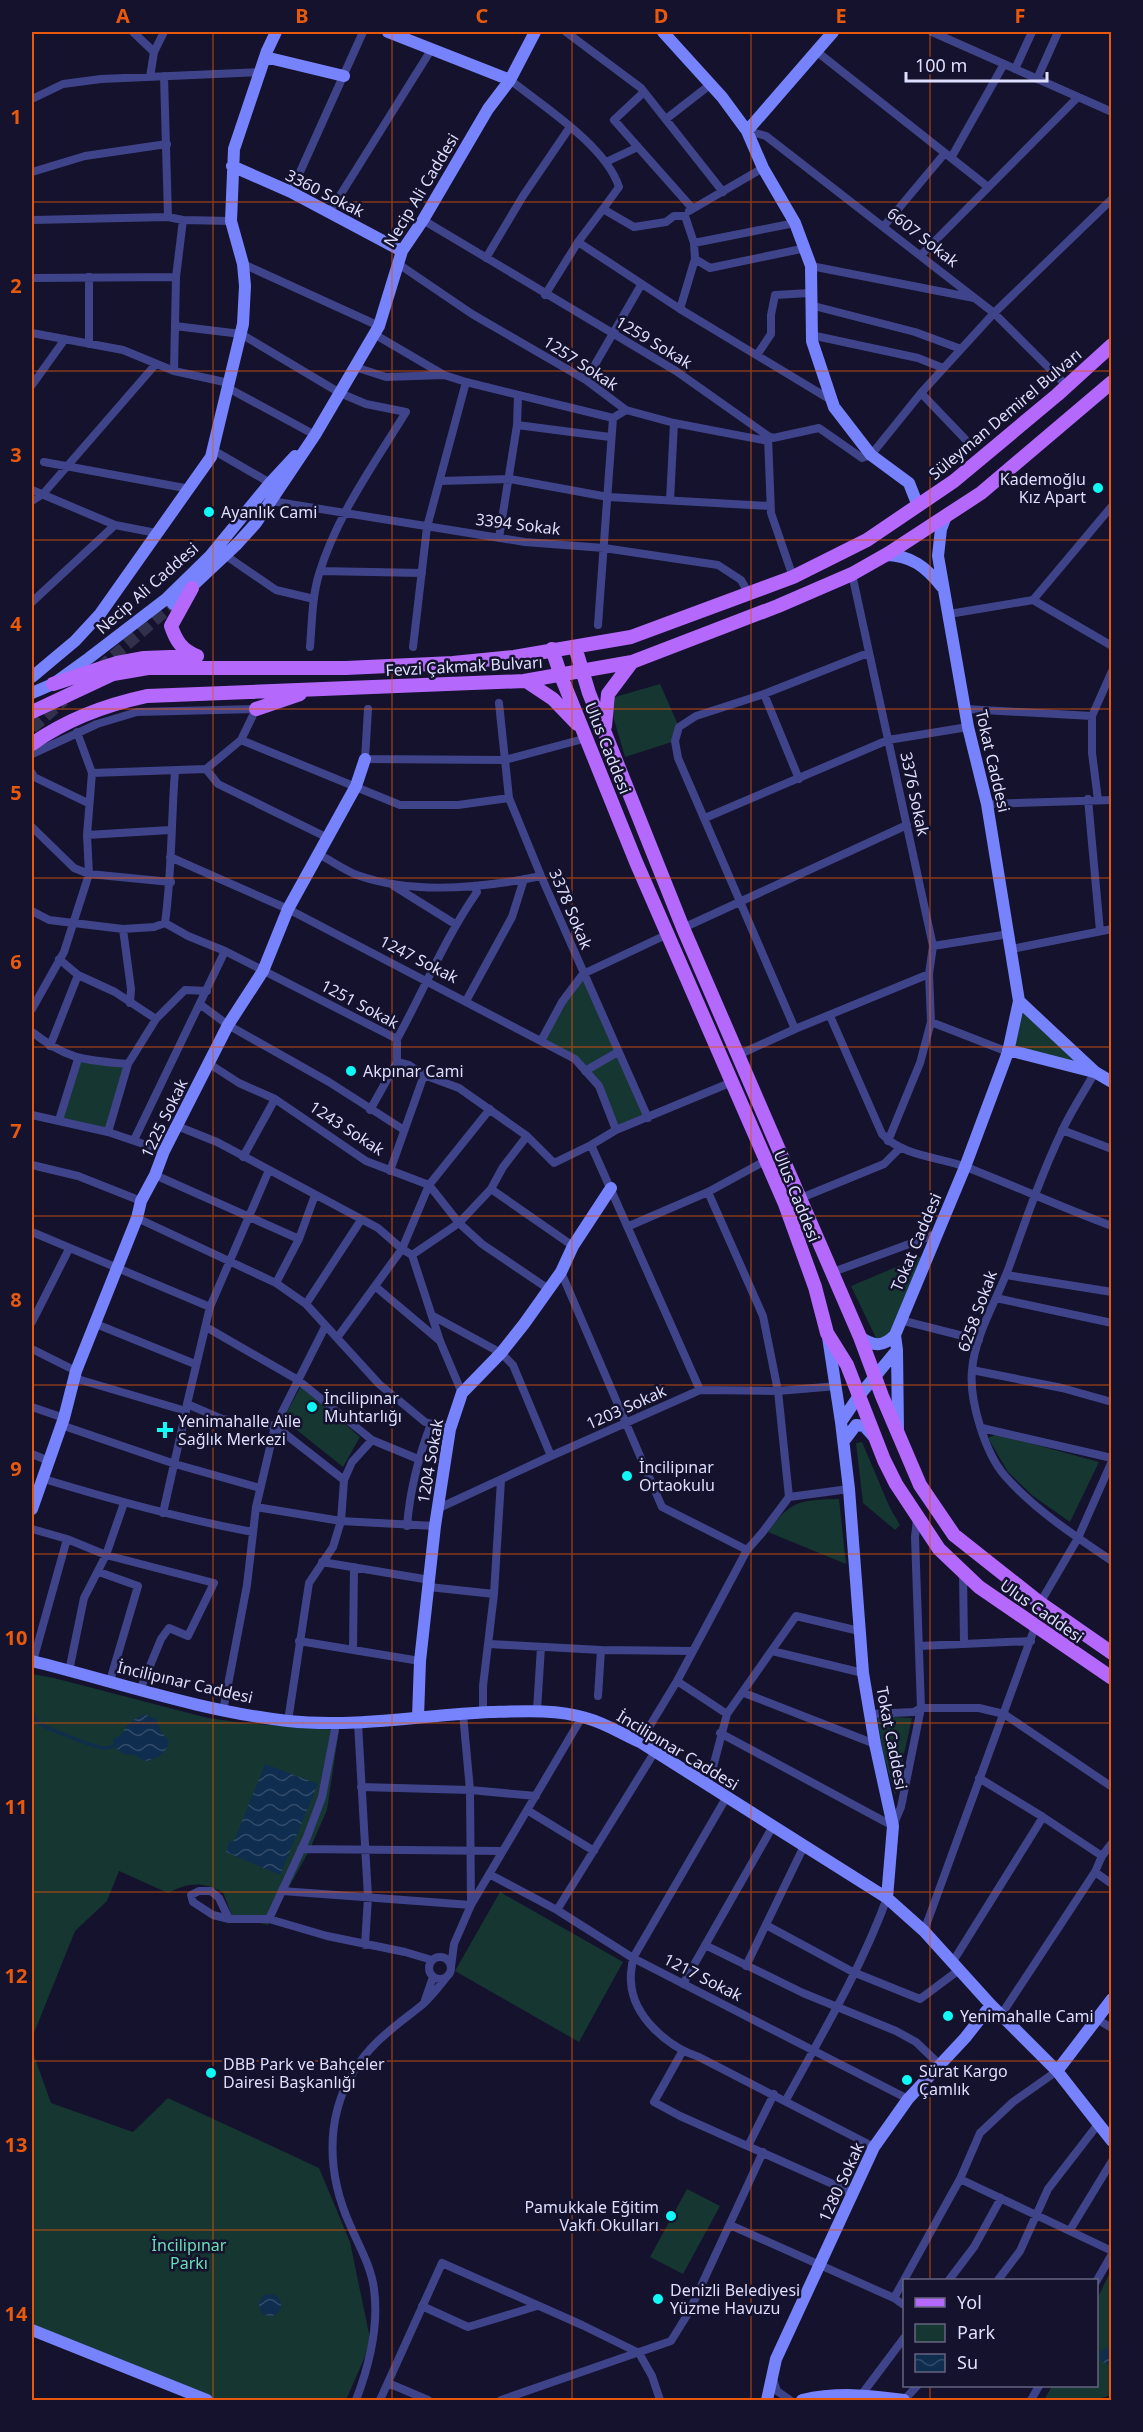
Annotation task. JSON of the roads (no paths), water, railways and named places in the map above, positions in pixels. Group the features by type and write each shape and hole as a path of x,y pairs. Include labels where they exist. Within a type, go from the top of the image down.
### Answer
{"main road":[{"name":"Süleyman Demirel Bulvarı","path":"918,506 954,481 1112,345"},
{"path":"946,516 981,493 1112,382"},
{"name":"Fevzi Çakmak Bulvarı","path":"32,712 112,674 148,668 346,668 453,663 514,657 552,649 632,638 793,577 867,540 918,506"},
{"name":"Fevzi Çakmak Bulvarı","path":"32,744 53,728 107,705 147,696 526,681 582,673 632,662 778,606 852,574 946,516"},
{"path":"192,588 171,626 174,637 184,651 233,667"},
{"name":"Ulus Caddesi","path":"575,647 582,673 683,928 801,1198 920,1485 954,1535 1040,1603 1112,1653"},
{"name":"Ulus Caddesi","path":"552,649 636,862 784,1204 815,1287 827,1333 847,1365 858,1397 896,1484 939,1549 979,1587 1112,1678"},
{"path":"53,684 107,666 144,658 197,656"},
{"path":"604,728 608,694 632,662"},
{"path":"526,681 553,699 586,735"},
{"path":"256,709 309,691"}],"street":[{"path":"133,32 154,52"},
{"path":"150,77 154,52 164,32"},
{"path":"32,677 75,641 100,614 211,457 241,334 245,286 243,264 231,220 234,149 265,57 276,32"},
{"path":"291,192 363,32"},
{"path":"388,32 510,80 570,127 614,172 619,187 578,242 545,295"},
{"name":"Necip Ali Caddesi","path":"32,693 53,684 166,599 210,556 275,486 315,435 376,330 402,251 423,220 488,109 510,80 535,32"},
{"path":"566,32 644,92 723,192"},
{"path":"747,131 833,32"},
{"path":"932,32 1112,112"},
{"path":"1016,69 1032,32"},
{"path":"1037,79 1058,32"},
{"path":"668,33 747,131 763,168 795,223 811,266 811,335 834,407 871,455 909,483 918,506"},
{"path":"329,213 431,50"},
{"path":"816,51 988,187"},
{"path":"265,57 344,75"},
{"path":"884,226 948,156 1004,64"},
{"path":"32,99 63,84 101,79 260,72"},
{"path":"164,76 168,217"},
{"path":"666,119 711,84"},
{"path":"644,92 614,120 692,208"},
{"path":"921,255 1078,97"},
{"path":"486,258 523,196 570,127"},
{"name":"6607 Sokak","path":"747,131 766,136 994,313 1067,386"},
{"path":"32,172 85,156 167,144"},
{"path":"606,162 638,147"},
{"name":"3360 Sokak","path":"232,166 291,192 402,251"},
{"path":"603,209 634,227 666,222 674,216 685,216 692,208 763,168"},
{"path":"793,577 770,506 768,439 819,428 862,458 871,455 921,393 994,313 1112,199"},
{"path":"680,309 695,259 694,243 685,216"},
{"path":"32,220 168,217 183,220 231,220"},
{"path":"174,371 176,277 183,220"},
{"name":"1259 Sokak","path":"423,220 545,295 676,371 768,439"},
{"path":"694,243 795,223"},
{"path":"578,242 640,285 832,400"},
{"path":"695,259 710,268 806,248"},
{"path":"243,264 376,330 444,375 518,396 614,418"},
{"name":"1257 Sokak","path":"397,264 472,315 586,380 626,410 674,423 768,439"},
{"path":"811,266 975,298"},
{"path":"89,277 89,344"},
{"path":"32,278 176,277"},
{"path":"586,380 640,285"},
{"path":"757,355 771,333 771,315 775,295 810,299 962,349"},
{"path":"175,326 241,334 340,393 366,404 406,412 343,514 320,570 314,599 310,647"},
{"path":"32,333 139,355 155,365 229,385 315,435"},
{"path":"811,335 918,358 943,368"},
{"path":"32,386 65,339"},
{"path":"32,501 43,494 155,365"},
{"path":"355,367 386,377 444,375"},
{"path":"413,647 427,527 466,382"},
{"path":"921,393 965,439"},
{"path":"499,538 510,479 518,396"},
{"path":"598,625 608,497 610,437 614,418 626,410"},
{"path":"670,500 674,423"},
{"path":"517,425 610,437"},
{"path":"213,450 275,486"},
{"path":"44,462 190,489"},
{"path":"440,481 510,479 608,497 770,506"},
{"name":"Necip Ali Caddesi","path":"173,604 244,537 271,501 275,486"},
{"path":"32,490 115,525 156,534"},
{"name":"3394 Sokak","path":"271,501 499,538 604,548 718,565 741,580 749,594"},
{"path":"1033,600 1112,506"},
{"name":"Tokat Caddesi","path":"899,1437 895,1335 965,1167 1008,1051 1019,1001 987,804 968,727 938,550 941,529 946,516"},
{"path":"32,602 115,525"},
{"path":"225,555 276,590 314,599"},
{"path":"885,555 899,555 913,559 925,568 945,590"},
{"path":"320,570 422,573"},
{"name":"3376 Sokak","path":"852,574 933,946 929,974 931,1022 920,1064 888,1141"},
{"path":"949,614 1033,600 1112,646"},
{"path":"795,1029 678,758 675,741 678,727 696,716 764,694 868,653"},
{"path":"1098,800 1092,753 1092,716 1112,671"},
{"path":"764,694 799,779"},
{"name":"3378 Sokak","path":"499,703 509,798 583,974 648,1118"},
{"path":"32,754 77,732 137,712 256,709 241,740 206,769 92,773"},
{"path":"368,709 365,759 505,760 586,735"},
{"path":"965,709 1092,716"},
{"path":"705,818 888,740 968,727"},
{"path":"32,1009 58,959 64,952 89,874 87,835 92,773 77,732"},
{"path":"241,740 400,805 458,805 509,798"},
{"name":"1225 Sokak","path":"32,1509 63,1421 75,1375 137,1218 141,1201 228,1025 263,971 288,909 357,786 365,759"},
{"path":"206,769 218,784 328,838"},
{"path":"32,911 48,920 73,921 123,929 154,927 165,923 171,882 170,830 175,771"},
{"path":"32,773 34,777 88,803"},
{"path":"1088,799 1100,931"},
{"path":"987,804 1112,800"},
{"path":"683,928 907,825"},
{"path":"32,827 74,868 89,874 171,882"},
{"path":"87,835 170,830"},
{"path":"320,855 356,874 401,885 474,885 541,876"},
{"name":"1247 Sokak","path":"171,857 288,909 575,1059 599,1086 616,1130"},
{"path":"466,1001 512,917 524,879"},
{"path":"389,882 455,924"},
{"path":"397,1039 429,981 455,924 477,892 474,885"},
{"name":"1251 Sokak","path":"165,923 397,1039 397,1062"},
{"path":"123,929 131,989 130,1003"},
{"path":"1012,949 1112,929"},
{"path":"541,1041 562,1002 583,974 668,934"},
{"path":"933,946 1009,934"},
{"path":"134,1140 177,1048 201,1005 225,951"},
{"path":"58,959 78,975 115,992 156,1019"},
{"path":"738,1055 929,974"},
{"path":"50,1046 78,975"},
{"path":"108,1132 128,1064 156,1019 185,990 207,991"},
{"path":"1019,1001 1095,1072 1112,1082"},
{"path":"201,1005 228,1025 329,1083 404,1130"},
{"path":"830,1016 882,1134 888,1141 900,1148 965,1167 1112,1227"},
{"path":"931,1022 1008,1051 1095,1072"},
{"path":"32,1032 50,1046 78,1059 128,1064"},
{"path":"585,1071 618,1052"},
{"path":"59,1120 78,1059"},
{"path":"370,1110 397,1062 409,1065 424,1076 459,1088 526,1136 554,1163 616,1130 732,1082"},
{"name":"1243 Sokak","path":"208,1063 239,1083 275,1099 366,1161 429,1185"},
{"name":"6258 Sokak","path":"1095,1072 1062,1130 1034,1197 1006,1275 979,1340 972,1370 974,1405 1004,1475 1030,1501 1112,1561"},
{"path":"390,1171 424,1076"},
{"path":"243,1156 275,1099"},
{"path":"337,1338 402,1250 429,1185 490,1109"},
{"path":"32,1115 108,1132 164,1151"},
{"path":"177,1126 217,1142 378,1228 402,1250 412,1255 440,1341 462,1393"},
{"path":"1062,1130 1112,1149"},
{"path":"412,1255 459,1223 490,1189 526,1136"},
{"path":"591,1145 700,1390"},
{"path":"801,1198 884,1164 900,1148"},
{"path":"629,1226 708,1192 765,1161"},
{"path":"32,1165 78,1176 141,1201"},
{"path":"164,1513 195,1364 210,1307 269,1170"},
{"path":"155,1175 299,1239"},
{"path":"429,1185 459,1223 482,1244 548,1288"},
{"name":"1204 Sokak","path":"418,1717 420,1661 435,1526 450,1429 462,1393 501,1353 561,1272 573,1246 611,1188"},
{"path":"490,1189 573,1246"},
{"path":"640,1742 677,1680 747,1550 789,1497 778,1391 763,1316 708,1192"},
{"path":"276,1283 299,1239 315,1195"},
{"path":"137,1218 276,1283 306,1304 379,1384 431,1424 450,1429"},
{"path":"306,1304 361,1220"},
{"path":"32,1232 210,1307"},
{"path":"832,1272 939,1233"},
{"path":"32,1322 69,1249"},
{"path":"561,1272 662,1507 747,1550"},
{"path":"1006,1275 1112,1293"},
{"path":"376,1287 440,1341"},
{"path":"996,1298 1112,1323"},
{"path":"433,1316 501,1353 513,1365 551,1456"},
{"path":"900,1320 979,1340"},
{"path":"96,1324 195,1364"},
{"path":"206,1327 298,1380 372,1440 418,1459"},
{"path":"223,1711 247,1585 256,1507 275,1426 325,1327"},
{"name":"Tokat Caddesi","path":"827,1333 837,1386 849,1489 863,1673 892,1826 887,1898"},
{"path":"860,1337 872,1344 881,1345 895,1335"},
{"path":"32,1349 75,1375 222,1419 275,1426 344,1480"},
{"path":"841,1422 858,1397 897,1350"},
{"path":"972,1370 1062,1388 1112,1402"},
{"name":"1203 Sokak","path":"439,1508 700,1390 778,1391 837,1386"},
{"path":"32,1407 174,1464 260,1488"},
{"name":"1204 Sokak","path":"407,1526 410,1494 418,1459 431,1424"},
{"path":"843,1441 853,1427 860,1424 867,1428 876,1440"},
{"path":"982,1428 1112,1459 1078,1538 1040,1603"},
{"path":"288,1720 309,1583 333,1547 341,1521 344,1480 352,1462 372,1440"},
{"path":"32,1454 49,1461"},
{"path":"44,1479 198,1522 253,1532"},
{"path":"483,1713 483,1686 494,1594 501,1480"},
{"path":"789,1497 849,1489"},
{"path":"69,1671 84,1598 99,1572 124,1503"},
{"path":"256,1507 341,1521 435,1526"},
{"path":"720,1733 892,1826 901,1807 921,1708 915,1537 917,1519"},
{"path":"32,1528 106,1555 214,1583 188,1636 169,1628 161,1639 140,1690"},
{"path":"32,1661 67,1539"},
{"path":"322,1562 430,1584 494,1594"},
{"path":"353,1649 354,1567"},
{"path":"99,1572 138,1586 110,1682"},
{"path":"963,1572 964,1644"},
{"path":"708,1786 720,1733 727,1714 744,1693 796,1616 859,1631"},
{"path":"924,1931 1035,1627"},
{"path":"299,1641 420,1661"},
{"path":"919,1646 1031,1641"},
{"path":"489,1644 601,1650 693,1651"},
{"path":"537,1710 541,1647"},
{"path":"598,1696 601,1650"},
{"path":"772,1651 863,1673"},
{"name":"İncilipınar Caddesi","path":"32,1661 223,1711 288,1720 336,1724 537,1710 582,1717 606,1725 640,1742 654,1753 887,1898 924,1931 991,2005 1058,2071 1112,2141"},
{"path":"677,1680 727,1714"},
{"path":"744,1693 875,1744"},
{"path":"871,1714 914,1712 921,1708 979,1708 1004,1714 1112,1787"},
{"path":"463,1714 470,1790 471,1905"},
{"path":"418,1955 431,1976 444,1979 450,1971 454,1944 471,1905 582,1717"},
{"path":"358,1723 368,1897 365,1945"},
{"path":"269,1918 322,1797 336,1724"},
{"path":"557,1910 654,1753"},
{"path":"979,1778 1102,1856"},
{"path":"361,1787 470,1790 536,1796"},
{"path":"726,1798 633,1958 631,1982 635,2000 647,2022 682,2052 699,2057 774,2094 874,2147"},
{"path":"527,1810 594,1851"},
{"path":"766,1925 853,1972 920,1999 955,1967 1043,1817"},
{"path":"683,1984 773,1826"},
{"path":"1001,2015 1112,1843"},
{"path":"746,1966 804,1846"},
{"path":"301,1849 502,1851"},
{"path":"1095,1872 1112,1884"},
{"name":"1217 Sokak","path":"489,1874 557,1910 633,1958 908,2098"},
{"path":"282,1891 471,1905"},
{"path":"786,2100 838,2006 874,1933 887,1898"},
{"path":"229,1920 269,1918 365,1945 435,1959 445,1958 450,1971"},
{"path":"424,2003 431,1976 429,1967 435,1959 454,1944"},
{"path":"705,1945 803,1993 896,2031 916,2042 940,2065"},
{"path":"356,2400 369,2361 374,2319 374,2290 366,2258 343,2208 334,2181 333,2134 346,2084 366,2052 381,2036 424,2003 450,1971"},
{"path":"905,2279 960,2180 980,2133 1013,2102 1058,2071 1112,1999"},
{"name":"1280 Sokak","path":"767,2400 776,2360 874,2147 908,2098 965,2038 991,2005"},
{"path":"1098,2020 1112,2028"},
{"path":"682,2052 654,2102 680,2116 853,2193"},
{"path":"748,2146 774,2094"},
{"path":"999,2279 1020,2251 1048,2189 1099,2123"},
{"path":"501,2400 671,2342 689,2312 763,2152"},
{"path":"1070,2230 1112,2161"},
{"path":"960,2180 1037,2214 1112,2252 1098,2279"},
{"path":"950,2279 974,2247 1001,2198"},
{"path":"730,2225 894,2298 903,2304"},
{"path":"380,2400 442,2263 639,2353 652,2376 660,2400"},
{"path":"894,2298 903,2282"},
{"path":"422,2306 468,2327 537,2306"},
{"path":"32,2330 186,2397 207,2400"},
{"path":"862,2394 903,2339"},
{"path":"772,2376 777,2391 790,2400"},
{"path":"362,2400 363,2382"},
{"path":"388,2382 428,2400"},
{"path":"802,2400 820,2396 862,2394 904,2400 915,2387"}],"water":[{"path":"146,1715 156,1719 161,1732 169,1741 166,1750 161,1755 145,1761 135,1755 123,1754 114,1746 113,1739 121,1735 135,1719"},
{"path":"265,1764 318,1784 280,1875 226,1852 230,1840 234,1841"},
{"path":"270,2294 278,2297 281,2305 278,2313 270,2316 262,2313 259,2305 262,2297"},
{"path":"1106,2347 1111,2348 1111,2364 1102,2362 1100,2358 1100,2353"}],"waterway":[{"path":"33,1713 38,1722 59,1733 101,1747 114,1746"}],"tunnel":[{"path":"100,668 173,604"},
{"path":"32,728 64,700"}],"place":[{"name":"Kademoğlu Kız Apart","path":"1098,488"},
{"name":"Ayanlık Cami","path":"209,512"},
{"name":"Akpınar Cami","path":"351,1071"},
{"name":"İncilipınar Muhtarlığı","path":"312,1407"},
{"name":"Yenimahalle Aile Sağlık Merkezi","path":"165,1430"},
{"name":"İncilipınar Ortaokulu","path":"627,1476"},
{"name":"Yenimahalle Cami","path":"948,2016"},
{"name":"DBB Park ve Bahçeler Dairesi Başkanlığı","path":"211,2073"},
{"name":"Sürat Kargo Çamlık","path":"907,2080"},
{"name":"Pamukkale Eğitim Vakfı Okulları","path":"671,2216"},
{"name":"Denizli Belediyesi Yüzme Havuzu","path":"658,2299"}],"park label":[{"name":"İncilipınar Parkı","path":"189,2254"}]}
